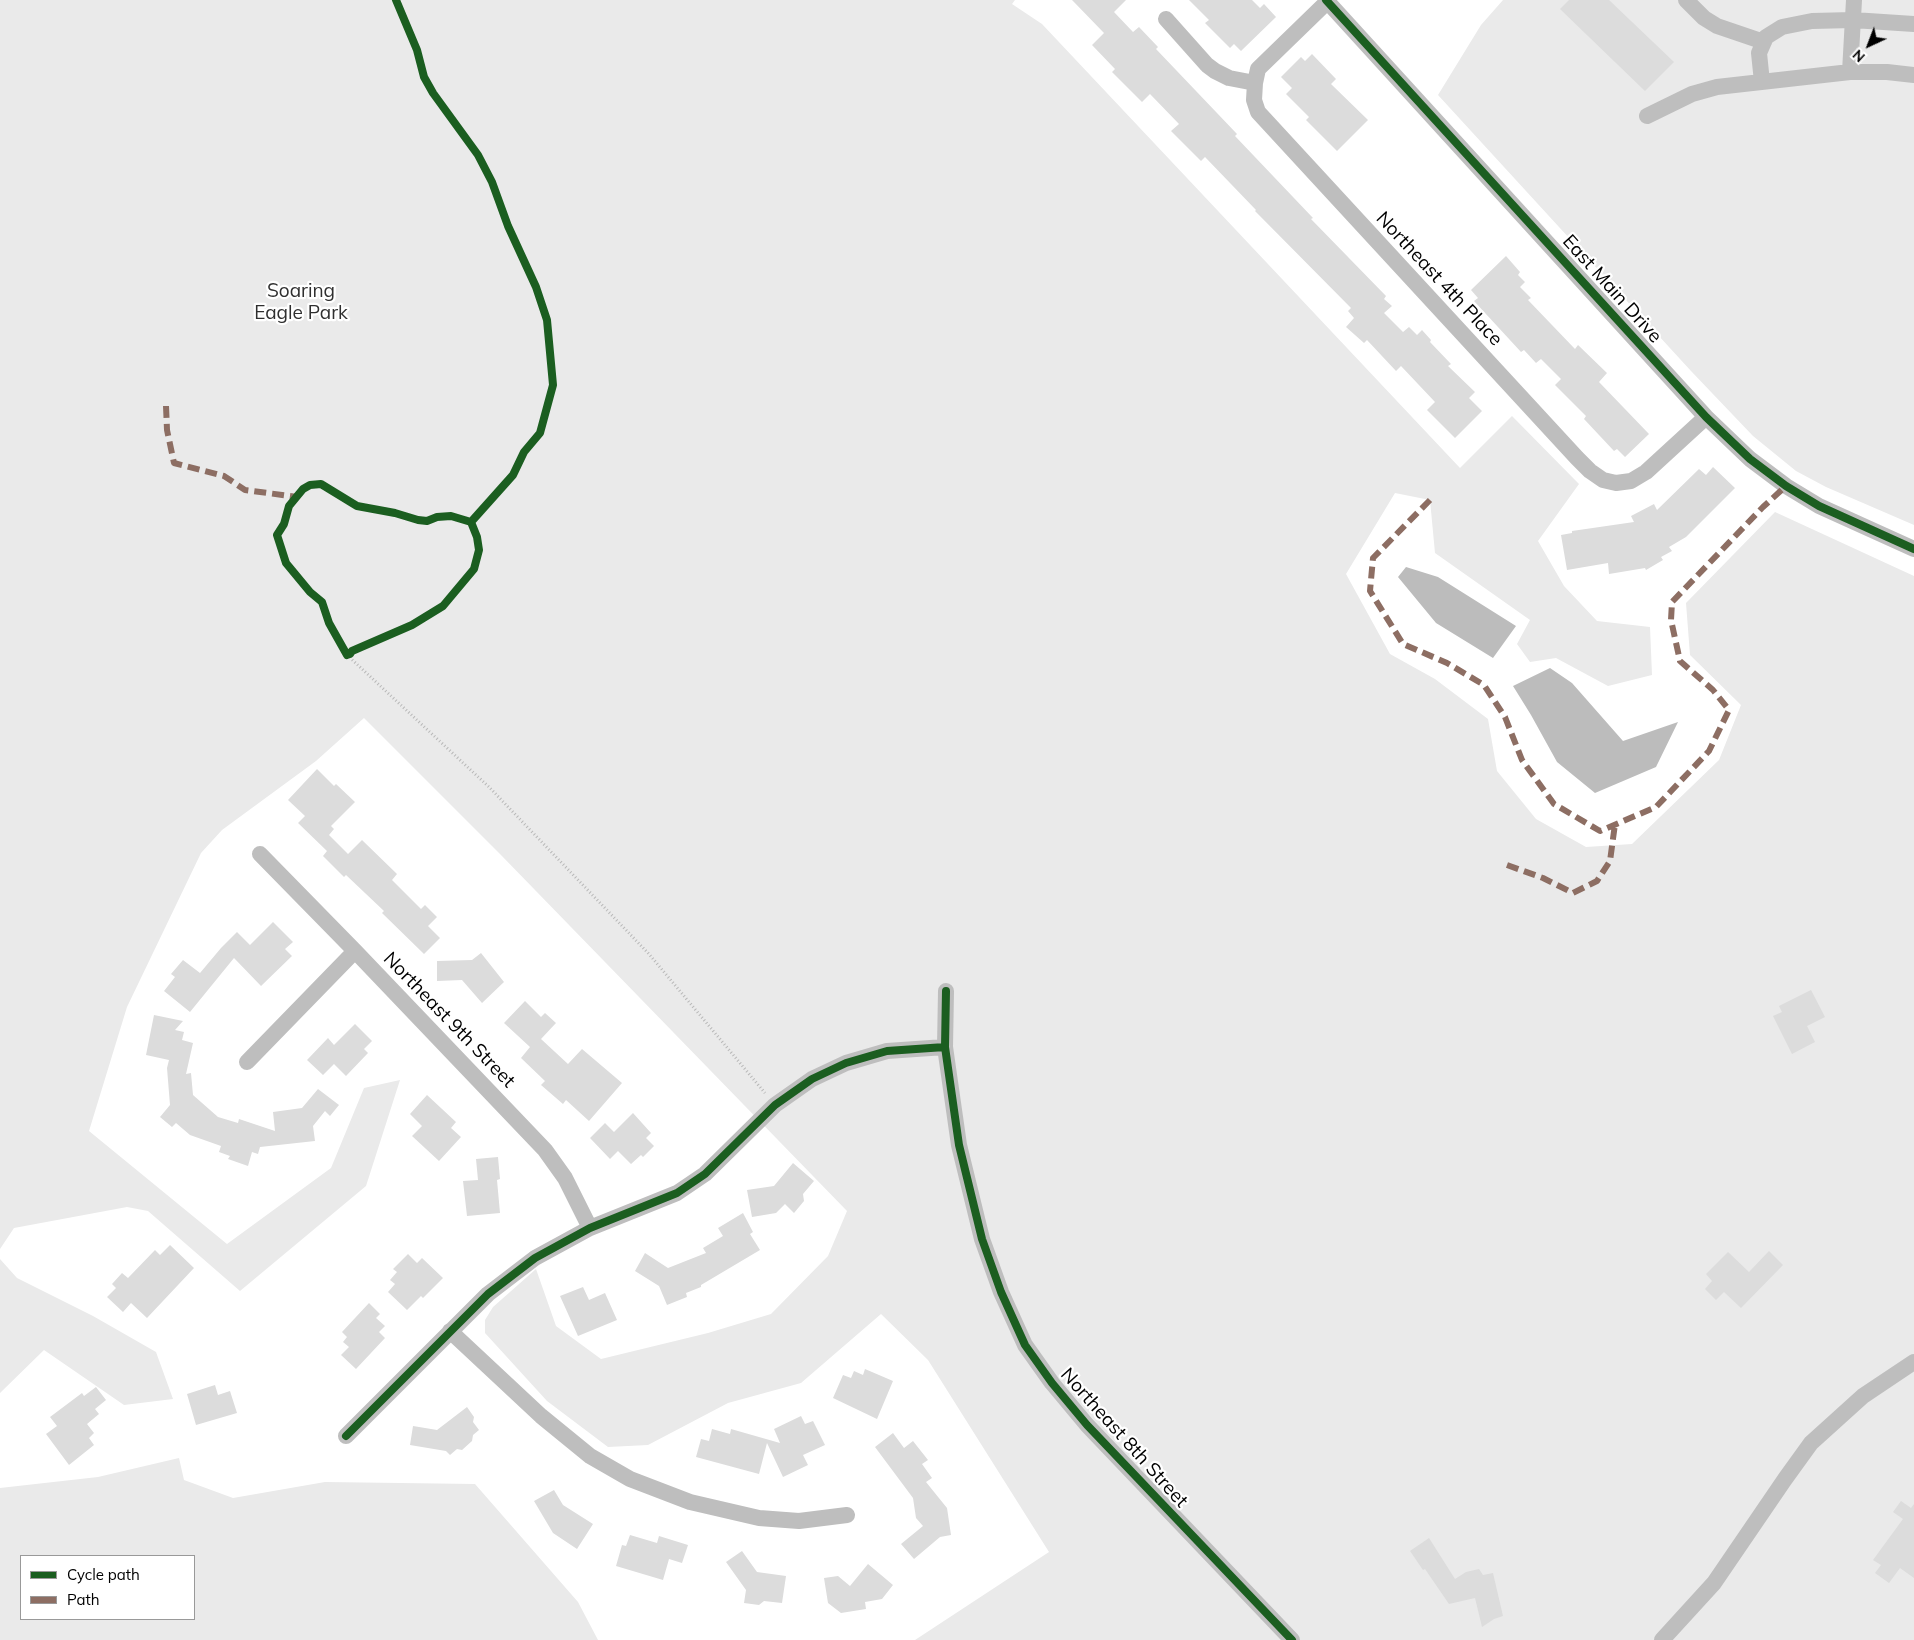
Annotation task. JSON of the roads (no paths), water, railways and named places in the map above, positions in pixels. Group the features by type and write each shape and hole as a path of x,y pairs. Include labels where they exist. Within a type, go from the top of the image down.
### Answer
{"street":[{"path":"1686,0 1698,13 1717,26 1764,42"},
{"path":"1850,72 1854,0"},
{"path":"1166,19 1207,65 1215,71 1229,78 1254,83 1258,69 1262,64 1326,1"},
{"name":"East Main Drive","path":"1326,1 1706,417 1750,459 1786,486 1819,506 1914,548"},
{"path":"1762,82 1759,53 1766,37 1782,27 1812,21 1853,20 1914,24"},
{"path":"1647,116 1692,94 1717,87 1850,72 1887,72 1914,75"},
{"name":"Northeast 4th Place","path":"1254,83 1254,100 1258,112 1590,471 1603,480 1616,483 1631,481 1646,472 1706,417"},
{"name":"Northeast 9th Street","path":"260,854 545,1150 566,1178 590,1228"},
{"path":"247,1062 355,951"},
{"name":"Northeast 8th Street","path":"946,990 945,1047 959,1146 982,1239 1001,1292 1025,1345 1052,1383 1087,1426 1292,1640"},
{"path":"346,1436 488,1294 536,1258 590,1228 677,1193 705,1174 775,1105 812,1079 846,1063 887,1051 945,1047"},
{"path":"450,1331 541,1416 576,1445 590,1456 630,1479 690,1502 759,1518 799,1521 847,1515"},
{"path":"1662,1640 1714,1584 1811,1443 1863,1396 1914,1362"}],"park label":[{"name":"Soaring Eagle Park","path":"301,302"}]}
